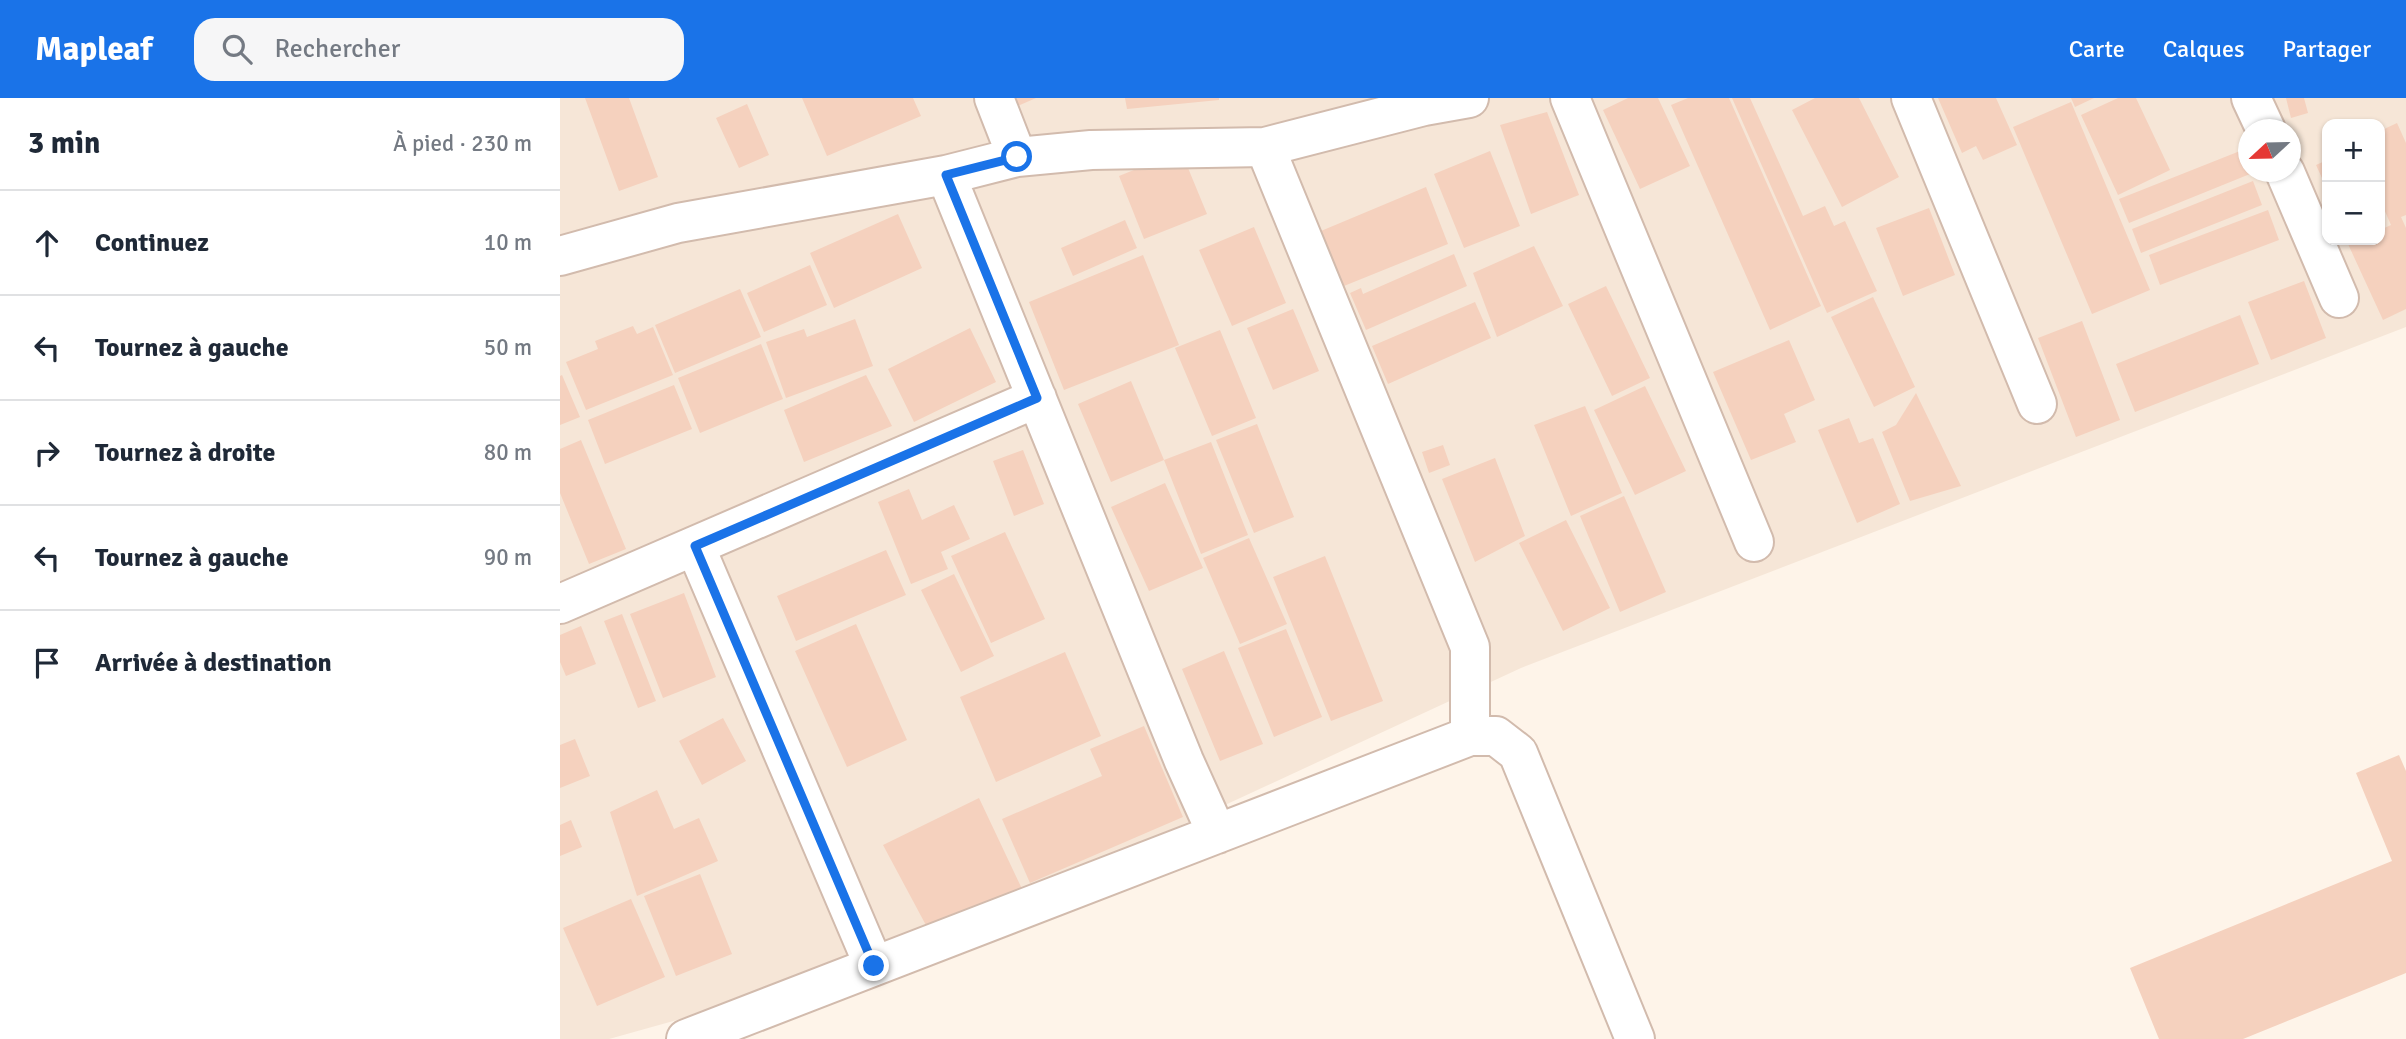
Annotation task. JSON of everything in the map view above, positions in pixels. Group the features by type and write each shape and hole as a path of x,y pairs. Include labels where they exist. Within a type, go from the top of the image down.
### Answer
{"street":[{"path":"994,98 1017,157"},
{"path":"560,256 678,223 946,175 1017,157 1091,150 1265,147 1424,106 1469,98"},
{"path":"1570,98 1754,542"},
{"path":"1911,98 2037,404"},
{"path":"2251,98 2261,119"},
{"path":"1265,147 1470,647 1470,736"},
{"path":"946,175 1184,761 1217,834"},
{"path":"2289,182 2339,298"},
{"path":"560,604 1037,398"},
{"path":"695,546 874,966"},
{"path":"687,1039 1470,736 1496,736 1518,753 1635,1039"}],"shaded area":[{"path":"560,98 2406,98 2406,327 1521,668 888,961 609,1039 560,1039"}],"building":[{"path":"585,98 629,98 658,177 619,191"},
{"path":"802,98 913,98 921,116 827,156"},
{"path":"1006,98 1036,98 1011,109"},
{"path":"1125,98 1219,98 1219,100 1127,109"},
{"path":"1628,98 1658,98 1690,166 1640,189 1603,110"},
{"path":"1688,98 1729,98 1821,306 1770,330 1671,105"},
{"path":"1732,98 1750,98 1803,216 1825,206 1834,226 1845,221 1877,291 1827,313"},
{"path":"1815,98 1859,98 1899,177 1842,207 1792,110"},
{"path":"1938,98 1996,98 2017,145 1983,160 1976,146 1962,153"},
{"path":"2071,98 2094,98 2075,107"},
{"path":"2118,98 2136,98 2170,170 2118,195 2081,115"},
{"path":"2286,98 2304,98 2308,113 2291,118"},
{"path":"2071,102 2150,290 2092,314 2013,127"},
{"path":"747,104 769,155 739,168 716,118"},
{"path":"1547,112 1579,195 1531,214 1500,125"},
{"path":"2397,123 2406,143 2406,215 2401,217 2406,228 2406,309 2383,320 2348,245 2385,245 2385,228 2391,225 2385,211 2385,129"},
{"path":"1181,151 1207,214 1144,239 1119,176"},
{"path":"1490,151 1520,226 1464,248 1434,174"},
{"path":"2238,152 2238,179 2129,223 2119,199"},
{"path":"2322,162 2322,178 2316,165"},
{"path":"2250,182 2253,182 2262,205 2141,253 2132,229"},
{"path":"1426,187 1448,244 1334,290 1309,236"},
{"path":"1929,208 1955,275 1903,296 1876,228"},
{"path":"2268,210 2279,240 2160,285 2149,255"},
{"path":"898,214 922,268 834,308 810,253"},
{"path":"1125,220 1137,248 1073,276 1061,248"},
{"path":"1254,227 1286,303 1232,326 1199,250"},
{"path":"1534,246 1563,306 1497,337 1473,273"},
{"path":"1454,254 1467,286 1366,330 1350,293 1361,288 1363,294"},
{"path":"1143,255 1179,345 1064,390 1029,302"},
{"path":"810,265 827,305 764,332 747,293"},
{"path":"2304,281 2326,338 2271,360 2248,302"},
{"path":"1606,286 1650,378 1612,396 1568,304"},
{"path":"740,289 761,337 675,373 655,325"},
{"path":"1873,297 1915,387 1874,407 1831,317"},
{"path":"1475,302 1491,338 1388,384 1372,346"},
{"path":"1293,309 1319,371 1273,390 1247,328"},
{"path":"2240,315 2259,364 2135,412 2116,364"},
{"path":"855,319 873,366 786,398 766,342 804,329 807,337"},
{"path":"2082,321 2120,420 2076,437 2038,338"},
{"path":"633,326 637,334 653,327 673,375 586,410 566,362 598,349 595,341"},
{"path":"970,328 996,382 914,422 888,369"},
{"path":"1220,330 1256,418 1212,436 1175,348"},
{"path":"1789,340 1815,400 1784,414 1796,442 1751,460 1713,372"},
{"path":"761,344 783,399 700,433 678,378"},
{"path":"562,375 580,417 560,425 560,376"},
{"path":"866,375 892,426 804,462 784,410"},
{"path":"1131,381 1164,460 1111,482 1078,404"},
{"path":"674,385 692,429 605,464 588,420"},
{"path":"1645,386 1686,471 1635,495 1594,410"},
{"path":"1916,393 1961,486 1910,501 1882,432 1896,425"},
{"path":"1585,406 1622,493 1571,516 1534,425"},
{"path":"1849,418 1859,443 1873,438 1900,504 1857,523 1818,430"},
{"path":"1257,424 1294,517 1254,533 1216,440"},
{"path":"581,440 626,549 589,564 560,493 560,449"},
{"path":"1211,442 1248,535 1201,554 1164,460"},
{"path":"1443,445 1450,465 1429,473 1422,452"},
{"path":"1023,450 1044,504 1014,516 993,461"},
{"path":"1495,458 1525,536 1475,562 1442,479"},
{"path":"1165,483 1203,568 1149,591 1111,507"},
{"path":"909,489 922,520 954,505 970,539 941,552 948,569 911,584 878,502"},
{"path":"1624,496 1666,592 1620,612 1580,516"},
{"path":"1566,520 1610,608 1563,631 1519,543"},
{"path":"1005,532 1045,619 991,643 951,556"},
{"path":"1249,538 1287,624 1240,644 1203,558"},
{"path":"886,550 906,595 796,641 777,596"},
{"path":"1325,556 1383,701 1331,721 1273,577"},
{"path":"954,574 994,656 961,672 921,590"},
{"path":"684,593 716,677 663,698 630,614"},
{"path":"622,614 656,701 638,708 604,621"},
{"path":"856,624 907,740 847,767 795,651"},
{"path":"581,626 596,664 566,676 560,662 560,635"},
{"path":"1286,629 1322,717 1274,737 1238,648"},
{"path":"1224,651 1263,744 1220,761 1182,669"},
{"path":"1065,652 1101,736 996,782 960,697"},
{"path":"723,718 746,761 702,785 679,741"},
{"path":"1144,726 1183,817 1030,883 1002,819 1102,776 1090,749"},
{"path":"575,739 590,776 560,788 560,745"},
{"path":"2399,755 2406,771 2406,973 2243,1039 2159,1039 2130,968 2392,861 2356,773"},
{"path":"657,790 674,829 699,818 718,861 637,896 610,812"},
{"path":"979,798 1023,891 928,929 883,845"},
{"path":"571,820 582,847 560,856 560,825"},
{"path":"700,874 732,954 676,976 644,896"},
{"path":"631,899 665,977 597,1006 563,928"}],"route":[{"path":"874,966 695,546 1037,398 946,175 1017,157"}]}
